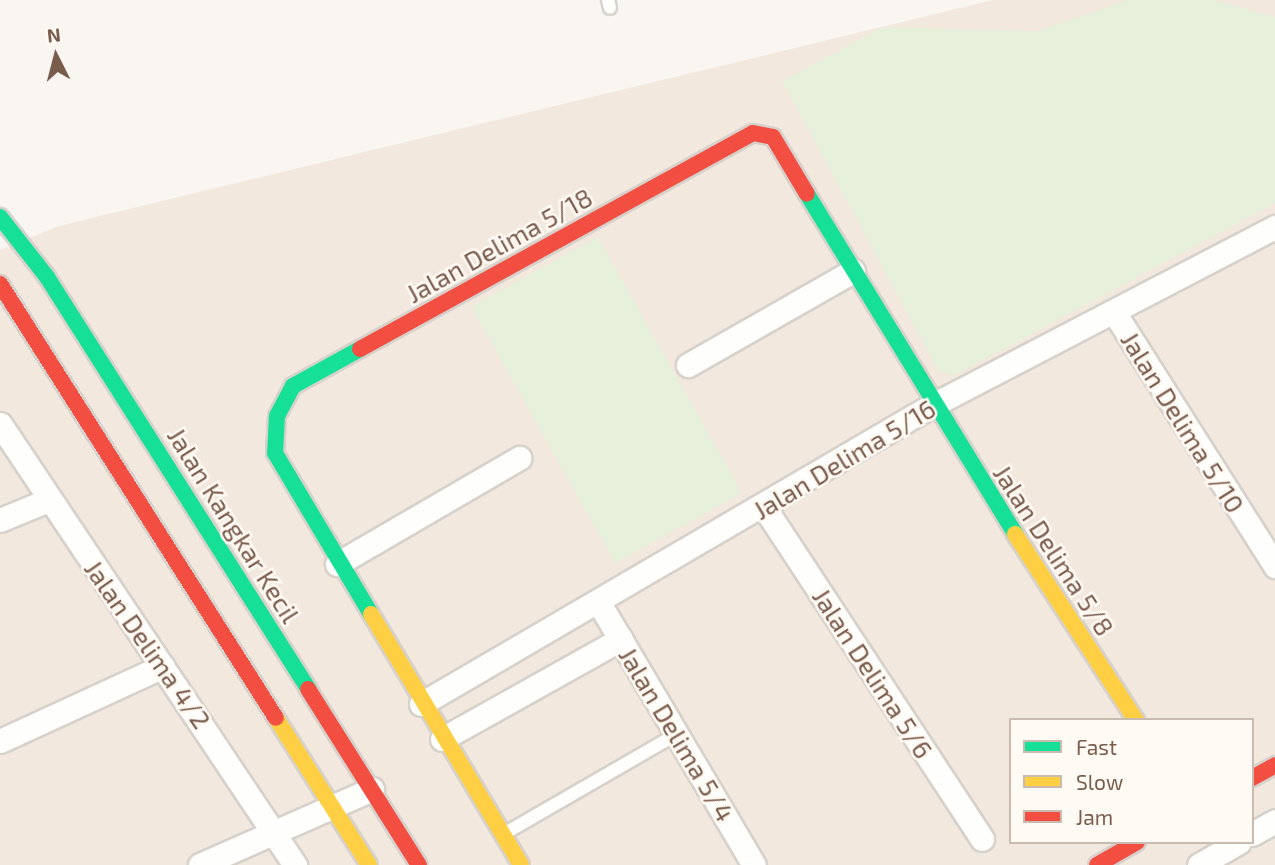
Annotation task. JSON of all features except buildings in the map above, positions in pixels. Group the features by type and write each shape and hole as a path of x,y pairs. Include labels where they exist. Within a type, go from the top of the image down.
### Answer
{"street":[{"name":"Jalan Delima 5/18","path":"521,865 337,564 275,453 277,416 293,386 753,133 773,137 931,407"},
{"name":"Jalan Kangkar Kecil","path":"0,218 47,277 419,865"},
{"name":"Jalan Delima 5/16","path":"421,704 764,507 931,407 1275,228"},
{"path":"688,365 853,271"},
{"path":"0,284 369,865"},
{"name":"Jalan Delima 5/10","path":"1114,313 1275,566"},
{"name":"Jalan Delima 5/8","path":"931,407 1135,718"},
{"name":"Jalan Delima 4/2","path":"0,424 48,500 277,831 295,865"},
{"path":"337,564 519,458"},
{"path":"0,520 48,500"},
{"name":"Jalan Delima 5/6","path":"764,507 982,839"},
{"name":"Jalan Delima 5/4","path":"599,603 754,865"},
{"path":"442,738 621,639"},
{"path":"0,741 163,666"},
{"path":"1254,777 1275,765"},
{"path":"200,865 372,789"},
{"path":"1254,833 1275,821"},
{"path":"1097,865 1134,844"},
{"path":"1210,854 1234,844"}],"lane":[{"path":"502,835 677,734"}],"shaded area":[{"path":"993,0 1275,0 1275,865 0,865 0,250 59,226"}],"green space":[{"path":"1128,0 1214,0 1275,17 1275,203 955,375 939,372 782,81 884,27 1037,31"},
{"path":"598,237 742,493 615,563 471,307"}],"traffic: fast":[{"path":"807,194 1015,534"},
{"path":"0,217 47,277 308,689"},
{"path":"360,349 293,386 277,416 275,453 371,614"}],"traffic: slow":[{"path":"1015,534 1135,718"},
{"path":"371,614 521,865"},
{"path":"276,718 369,865"}],"traffic: jam":[{"path":"360,349 753,133 773,137 807,194"},
{"path":"0,284 276,718"},
{"path":"308,689 419,865"},
{"path":"1254,777 1275,765"},
{"path":"1097,865 1134,844"}]}
